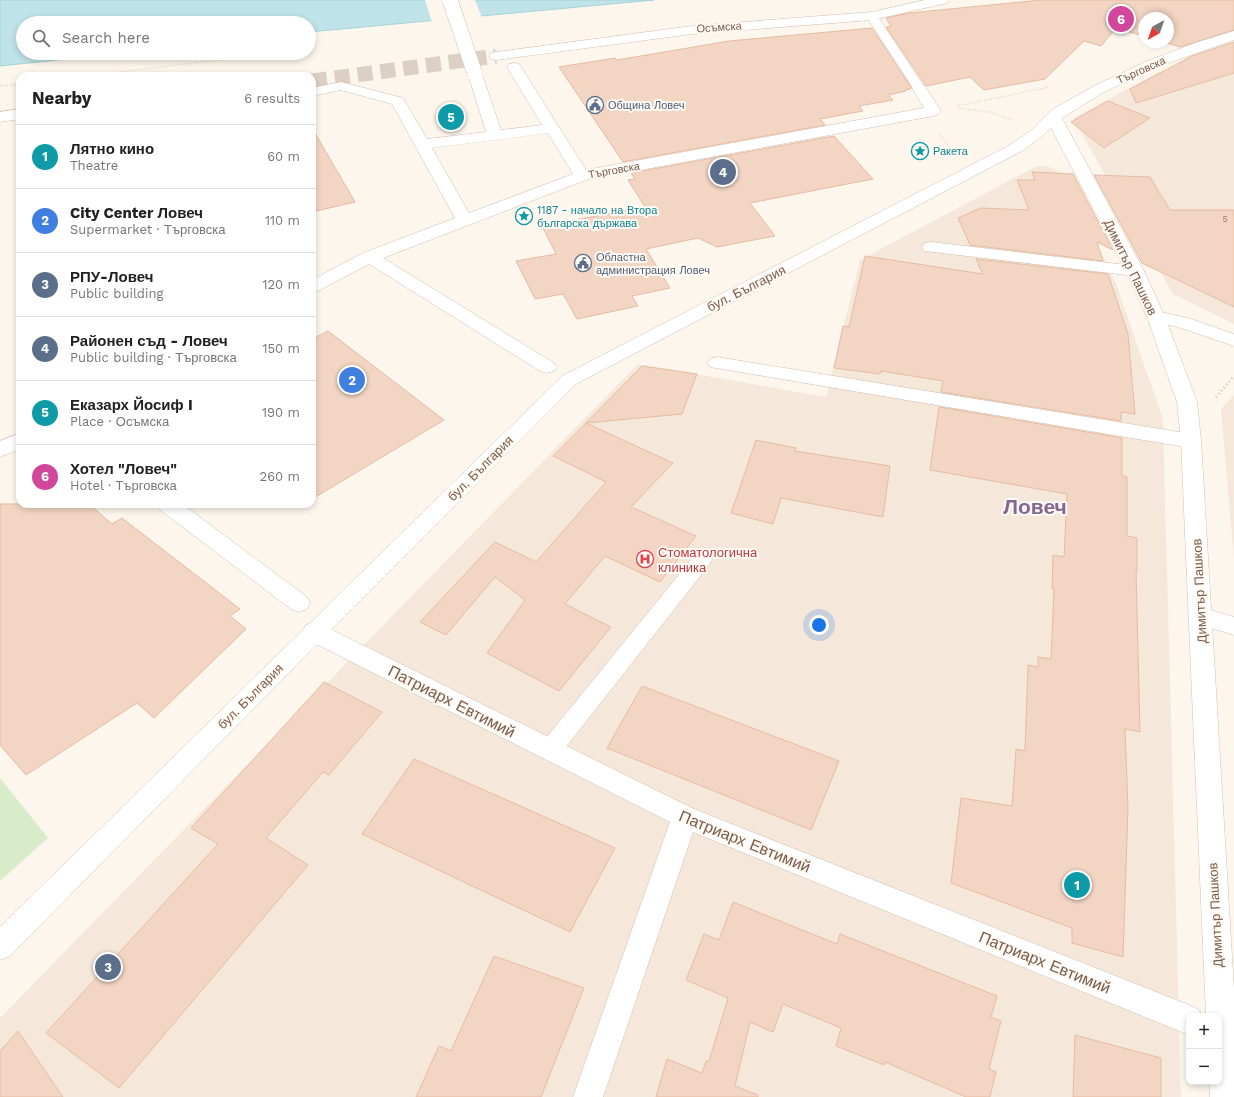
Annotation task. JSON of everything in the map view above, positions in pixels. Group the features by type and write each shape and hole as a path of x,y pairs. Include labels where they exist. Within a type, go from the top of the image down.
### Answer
{"street":[{"path":"450,0 495,135"},
{"name":"Осъмска","path":"496,56 692,30 872,16 942,0"},
{"name":"Търговска","path":"1053,116 1099,89 1152,64 1234,35"},
{"path":"514,67 582,176"},
{"path":"316,91 342,86 398,101 466,220"},
{"path":"919,88 933,111"},
{"name":"Търговска","path":"316,285 369,257 582,176 933,111"},
{"path":"0,117 16,115"},
{"name":"Димитър Пашков","path":"1053,116 1135,272 1156,317 1187,402 1191,441 1225,1034 1225,1097"},
{"name":"бул. България","path":"0,946 314,632 570,380 1016,148 1036,134 1053,116"},
{"path":"423,144 552,128"},
{"path":"931,247 1135,272"},
{"path":"369,257 547,367"},
{"path":"1156,317 1182,322 1234,340"},
{"path":"717,363 1191,441"},
{"path":"0,450 16,442"},
{"path":"172,508 299,603"},
{"path":"1200,616 1234,626"},
{"name":"Патриарх Евтимий","path":"314,632 685,818 1186,1019"},
{"path":"588,1097 685,818"}],"lane":[{"path":"872,16 919,88"},
{"path":"550,750 702,560"}],"path":[{"path":"119,72 218,60"},
{"path":"0,86 16,84"},
{"path":"933,111 1055,86"},
{"path":"950,107 989,112 1015,122"},
{"path":"1214,400 1234,376"}],"shaded area":[{"path":"1234,47 1234,324 1173,294 1073,118 1161,71"},
{"path":"1037,166 1047,166 1064,173 1116,284 1163,419 1181,1097 0,1097 0,1018 638,364 826,397 860,260"},
{"path":"1234,395 1234,559 1221,409"}],"green space":[{"path":"0,778 48,838 0,881"}],"water":[{"path":"0,0 654,0 316,31 316,16 16,16 16,60 58,60 0,66"}],"pier":[{"path":"425,0 475,0 482,18 432,22"}],"building":[{"path":"1041,0 1234,0 1234,30 1180,47 1174,45 1174,12 1138,12 1138,34 1116,28 1101,46 1084,41 1045,79 984,90 970,77 926,86 886,27 891,26 886,18 909,13"},
{"path":"872,28 911,87 911,89 905,90 906,91 888,95 893,100 859,106 863,111 820,119 825,125 623,162 559,67 615,58 617,60 729,41"},
{"path":"1234,42 1234,73 1136,103 1130,89 1192,56"},
{"path":"1108,101 1150,118 1104,148 1071,122"},
{"path":"316,135 355,202 316,211"},
{"path":"834,136 873,179 750,203 775,236 717,247 698,238 646,249 670,288 632,296 638,306 577,319 563,294 535,299 516,261 556,254 542,226 645,207 628,180 635,179 631,173"},
{"path":"1032,172 1073,174 1113,250 1097,242 1103,261 970,245 958,218 981,208 1029,210 1017,180 1035,180"},
{"path":"1094,175 1150,177 1170,210 1234,210 1234,307 1142,263"},
{"path":"865,256 983,274 976,259 1108,274 1128,334 1135,414 1121,412 1121,421 941,392 943,381 881,371 880,374 834,368 843,326 849,327"},
{"path":"328,331 444,420 316,497 316,337"},
{"path":"642,366 697,374 682,414 586,423"},
{"path":"939,407 1122,438 1122,476 1127,477 1127,536 1137,538 1136,571 1140,732 1125,729 1128,808 1123,957 1072,943 1072,928 951,883 961,798 1012,806 1016,749 1025,751 1028,665 1038,667 1038,657 1051,659 1054,589 1052,589 1053,555 1064,557 1067,494 930,470"},
{"path":"586,423 673,463 631,507 696,536 660,582 605,556 565,604 611,627 559,691 487,653 525,600 495,577 446,635 420,622 495,542 536,562 606,482 553,456"},
{"path":"756,440 796,448 795,451 890,466 883,517 781,498 773,524 731,513"},
{"path":"0,504 16,504 16,508 94,508 112,524 122,518 240,609 230,616 246,629 154,718 137,703 26,775 0,745"},
{"path":"324,682 382,712 329,775 323,772 266,838 308,865 119,1088 46,1033 218,844 191,828"},
{"path":"642,686 839,761 811,830 607,748"},
{"path":"414,759 615,848 570,932 362,834"},
{"path":"733,902 837,944 840,934 997,996 991,1017 1001,1021 989,1069 996,1072 990,1097 966,1097 885,1062 884,1065 836,1046 841,1028 783,1004 773,1032 750,1022 735,1086 758,1095 758,1097 656,1097 667,1059 702,1073 706,1061 709,1061 728,998 686,980 704,934 719,940"},
{"path":"494,956 584,988 541,1097 416,1097 439,1046 451,1051"},
{"path":"18,1031 63,1097 0,1097 0,1051"},
{"path":"1075,1035 1161,1058 1161,1097 1073,1097"}],"tunnel":[{"path":"316,80 496,56"}],"place":[{"name":"Хотел \"Ловеч\"","path":"1121,19"},
{"name":"Община Ловеч","path":"595,105"},
{"name":"Еказарх Йосиф I","path":"451,117"},
{"name":"Ракета","path":"920,151"},
{"name":"Районен съд - Ловеч","path":"723,172"},
{"name":"1187 - начало на Втора българска държава","path":"524,216"},
{"name":"Областна администрация Ловеч","path":"583,263"},
{"name":"City Center Ловеч","path":"352,380"},
{"name":"Стоматологична клиника","path":"645,559"},
{"name":"Лятно кино","path":"1077,885"},
{"name":"РПУ-Ловеч","path":"108,967"}],"district":[{"name":"Ловеч","path":"1035,507"}]}
